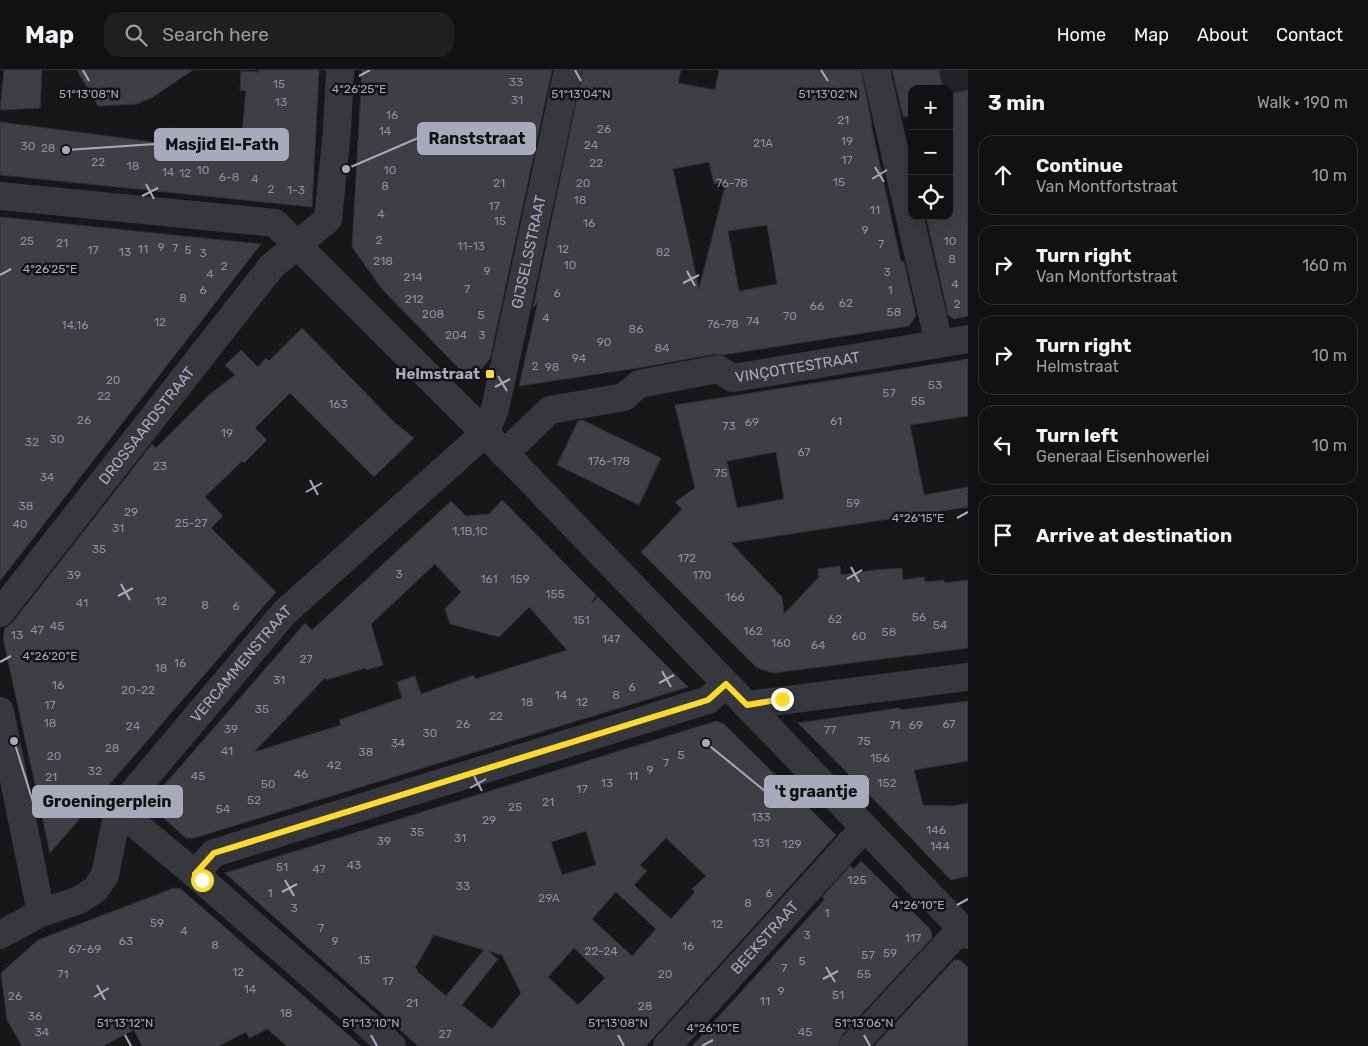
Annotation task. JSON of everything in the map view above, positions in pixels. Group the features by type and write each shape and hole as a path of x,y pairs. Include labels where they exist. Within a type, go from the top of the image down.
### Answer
{"street":[{"name":"DROSSAARDSTRAAT","path":"0,613 271,267 328,219 337,131 340,70"},
{"name":"GIJSELSSTRAAT","path":"485,433 495,409 568,70"},
{"path":"876,70 939,344"},
{"path":"0,196 275,223 298,244 485,433 965,932 852,1046"},
{"name":"VINÇOTTESTRAAT","path":"504,454 550,410 624,397 639,384 718,369 734,378 968,339"},
{"name":"VERCAMMENSTRAAT","path":"0,935 41,913 80,900 95,890 105,875 118,810 284,613 485,433"},
{"path":"747,705 968,677"},
{"path":"195,874 214,853 708,700 726,684"},
{"path":"0,711 41,913"},
{"path":"118,810 195,874 392,1046"},
{"name":"BEEKSTRAAT","path":"667,1046 864,828"}],"shaded area":[{"path":"894,70 968,70 968,104 953,107 953,85 908,85 908,117 905,117"}],"building":[{"path":"4,70 42,70 40,108 0,110"},
{"path":"77,70 193,70 153,97 137,104 98,106"},
{"path":"259,70 319,70 312,207 0,175 0,122 161,143 162,134 172,135 173,128 242,134 246,91 240,90 241,71 259,72"},
{"path":"362,70 552,70 490,359 471,381 382,289 352,247"},
{"path":"583,70 681,70 678,83 715,90 719,70 861,70 901,262 904,261 916,316 909,326 722,355 715,354 519,386 538,302 533,308","holes":["709,162 714,184 726,182 699,289 673,169","767,225 777,284 739,291 728,231"]},
{"path":"892,70 939,70 942,85 908,85 908,116 903,117"},
{"path":"968,90 968,316 954,319 948,315 927,220 953,220 953,93"},
{"path":"0,217 261,244 0,581"},
{"path":"302,328 395,423 414,438 374,477 290,393 255,428 267,440 205,497 223,516 211,528 276,592 50,853 3,638 5,628 12,623 152,444 156,448 209,395 235,375 225,365 241,350 258,367 266,358 269,361"},
{"path":"968,359 968,416 910,425 924,495 968,487 968,507 731,543 782,597 784,614 819,577 818,569 840,566 841,575 902,568 903,580 924,577 925,582 944,580 945,583 968,580 968,648 773,673 757,668 641,552 682,509 675,502 695,488 675,405","holes":["776,452 784,499 737,508 727,461"]},
{"path":"582,420 661,458 639,505 557,465 578,421"},
{"path":"502,500 596,595 591,604 598,597 688,687 194,838 186,838 152,808 152,799 305,623 312,630 451,501 466,516 489,514","holes":["435,564 461,592 445,609 450,624 499,637 529,607 567,650 475,679 474,675 421,694 415,676 397,682 402,698 339,720 341,725 254,752 325,678 326,680 365,668 366,670 383,665 371,624"]},
{"path":"968,701 968,761 914,770 923,805 952,806 968,803 968,876 951,880 798,723 899,708 900,710"},
{"path":"716,721 724,724 836,835 646,1046 418,1046 225,873","holes":["586,831 596,865 562,875 551,842","666,838 706,876 692,889 695,892 671,919 634,885 647,871 640,865","616,892 656,929 632,956 592,919","434,935 484,950 446,996 415,968","574,948 605,978 578,1005 548,977","488,951 502,955 521,993 492,1029 462,1005 498,959"]},
{"path":"861,861 931,930 932,938 842,1035 838,1046 692,1046 825,899 822,897 850,866 854,869"},
{"path":"174,888 181,889 361,1046 287,1046 267,1029 249,1038 246,1032 219,1046 142,1046 134,1030 103,1046 22,1046 7,1020 1,973 38,940"},
{"path":"954,960 960,960 968,967 968,1046 874,1046"}],"place":[{"name":"Masjid El-Fath","path":"66,150"},
{"name":"Ranststraat","path":"346,169"},
{"name":"Helmstraat","path":"490,374"},
{"name":"Groeningerplein","path":"14,741"},
{"name":"'t graantje","path":"706,743"}],"route":[{"path":"202,880 195,874 214,853 708,700 726,684 747,705 782,699"}]}
